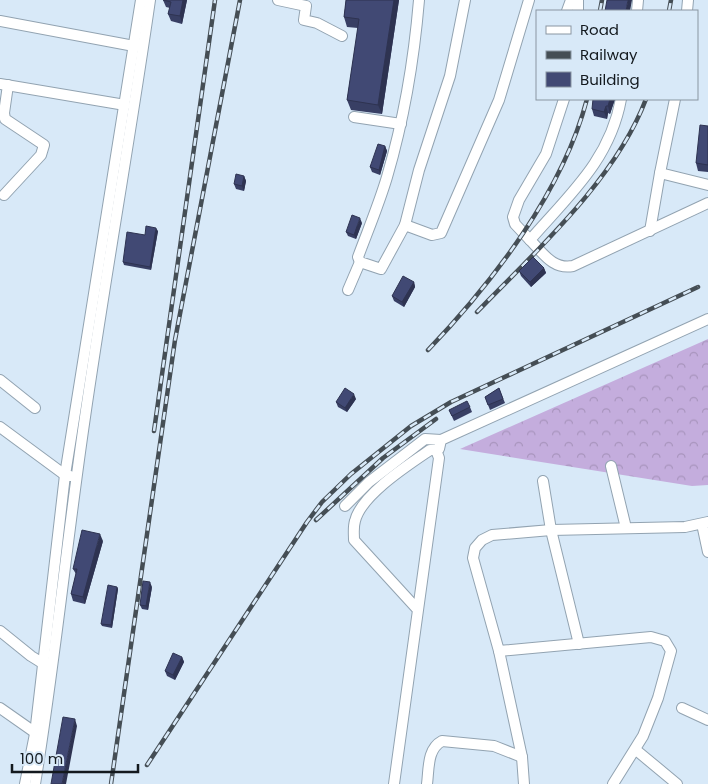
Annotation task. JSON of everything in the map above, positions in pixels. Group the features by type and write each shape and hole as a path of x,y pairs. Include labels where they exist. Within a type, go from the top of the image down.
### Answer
{"street":[{"path":"48,666 65,475 141,0"},
{"path":"36,784 39,736 48,666 150,0"},
{"path":"278,0 306,6 304,20 317,23 342,36"},
{"path":"348,290 360,262 358,256 386,179 401,124 411,75 418,0"},
{"path":"360,262 374,269 381,269 405,225 419,170 450,76 465,0"},
{"path":"405,225 432,235 442,233 499,100 529,0"},
{"path":"0,22 134,46"},
{"path":"4,195 41,155 44,145 6,119 4,112 4,84 125,105"},
{"path":"564,100 546,154 519,200 513,216 516,224 543,255 557,266 564,268 584,262 708,203"},
{"path":"530,240 594,167 612,134 621,100"},
{"path":"650,231 676,100"},
{"path":"354,117 401,124"},
{"path":"660,173 708,185"},
{"path":"345,506 369,482 425,439 440,440 708,319"},
{"path":"0,380 35,408"},
{"path":"0,427 65,475 77,478"},
{"path":"418,610 354,540 355,520 369,498 394,474 430,450 439,449 440,440"},
{"path":"394,784 439,458 436,450"},
{"path":"611,466 626,528"},
{"path":"543,481 551,530 579,644"},
{"path":"524,784 522,757 499,651 473,558 475,548 482,540 492,535 551,530 684,527 705,523 708,552"},
{"path":"0,631 48,666"},
{"path":"499,651 651,637 666,641 671,651 655,706 636,750 613,784"},
{"path":"0,708 39,736"},
{"path":"682,708 708,720"},
{"path":"25,784 39,736"},
{"path":"427,784 431,752 435,744 442,740 494,746 522,757"},
{"path":"636,750 677,784"}],"green space":[{"path":"708,339 708,485 692,486 460,449"}],"building":[{"path":"163,0 183,0 180,16 168,14 171,2"},
{"path":"346,0 394,0 378,105 347,100 359,19 344,17"},
{"path":"607,0 628,0 626,10 605,10"},
{"path":"593,100 610,100 604,112 592,109"},
{"path":"700,125 708,126 708,165 696,163"},
{"path":"378,144 385,146 379,170 370,167"},
{"path":"236,174 244,176 242,186 234,184"},
{"path":"352,215 360,218 354,235 346,232"},
{"path":"146,226 156,228 150,267 123,262 127,232 145,235"},
{"path":"533,257 544,268 530,282 519,271"},
{"path":"403,276 414,282 402,302 392,296"},
{"path":"345,388 354,394 345,408 336,402"},
{"path":"499,388 503,399 488,405 485,397"},
{"path":"467,401 470,407 452,416 449,410"},
{"path":"82,530 100,534 83,597 71,594 77,569 73,569"},
{"path":"143,581 150,582 146,606 140,605"},
{"path":"108,585 117,587 111,625 101,624"},
{"path":"173,653 182,657 173,675 165,671"},
{"path":"63,717 75,719 62,784 51,784"}],"railway":[{"path":"154,431 215,0"},
{"path":"111,784 175,340 240,0"},
{"path":"600,10 602,0"},
{"path":"669,10 671,0"},
{"path":"428,350 477,295 523,234 561,167 576,133 587,100"},
{"path":"477,312 548,239 595,185 633,129 646,100"},
{"path":"147,765 307,522 322,502 351,474 411,426 451,402 698,287"},
{"path":"316,520 383,458 436,419"}]}
